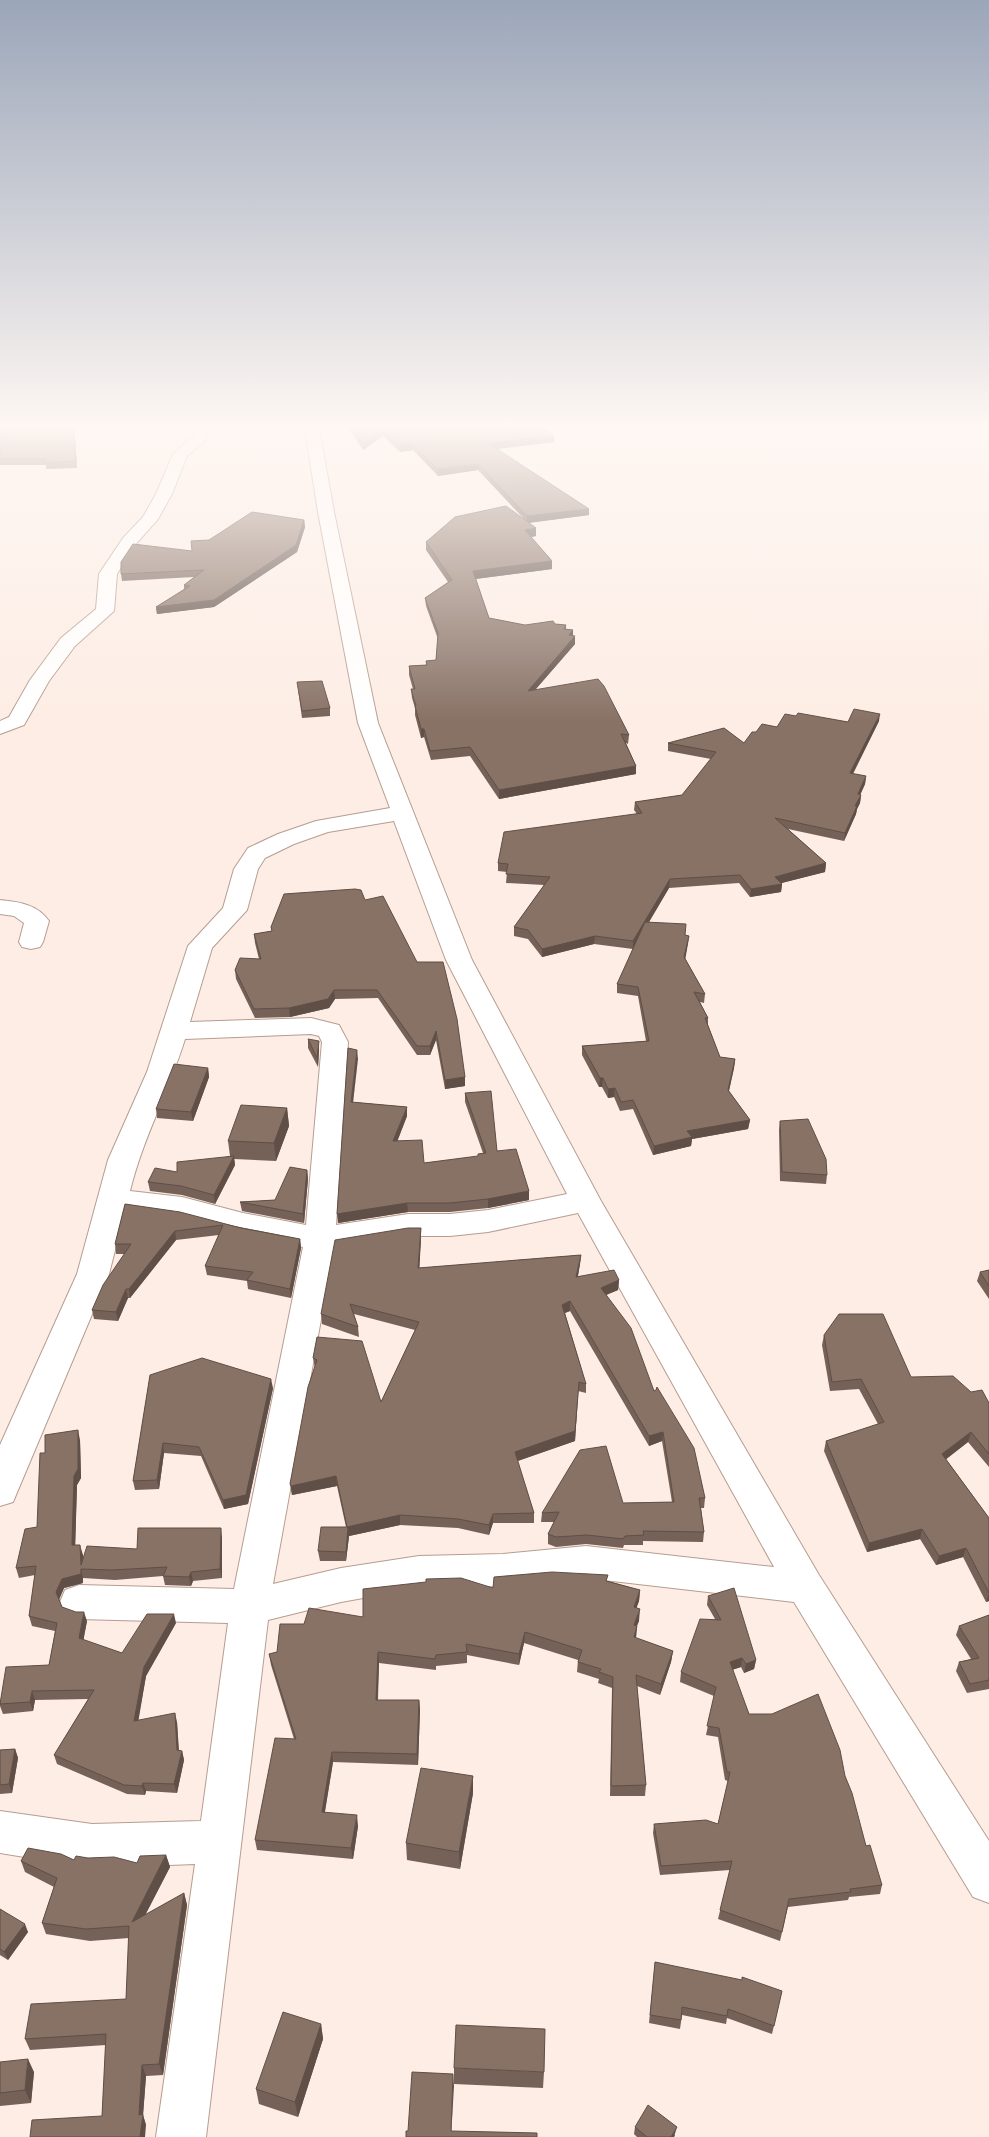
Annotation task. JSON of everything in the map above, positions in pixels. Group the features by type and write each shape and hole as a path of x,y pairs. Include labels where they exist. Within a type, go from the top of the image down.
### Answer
{"street":[{"path":"0,745 8,724 68,642 105,611 108,574 129,542 147,523"},
{"path":"328,523 368,723 459,960 586,1201 805,1587 989,1881"},
{"path":"0,1491 7,1450 93,1274 123,1160 162,1072 200,946 236,910 246,869 256,853 286,838 324,826 403,813"},
{"path":"0,907 20,909 37,921 31,942"},
{"path":"174,1031 310,1026 330,1032 335,1042 320,1239 250,1607 181,2137"},
{"path":"113,1198 182,1208 243,1224 320,1239 408,1225 450,1225 488,1221 586,1201"},
{"path":"79,1602 250,1607 341,1585 419,1572 504,1570 586,1562 805,1587"},
{"path":"0,1832 92,1846 219,1842"}],"building":[{"path":"236,523 303,523 296,545 214,600 156,607 190,586 184,585 204,570 121,574 121,562 133,544 192,551 191,541 209,540"},
{"path":"448,523 529,523 536,528 525,530 552,561 473,571 489,618 525,625 553,621 555,624 566,625 564,629 573,630 569,635 575,636 528,691 598,679 604,686 629,735 621,734 636,766 499,790 470,747 430,751 424,729 421,729 415,706 411,689 415,689 409,666 427,665 426,661 436,660 438,633 425,598 452,580 426,542"},
{"path":"322,681 330,708 302,711 297,682"},
{"path":"854,709 880,714 850,773 866,776 858,794 861,795 855,806 857,806 845,833 775,818 826,863 775,877 782,884 751,889 740,875 670,879 633,941 595,936 542,949 528,930 514,927 550,877 506,874 508,864 498,863 504,832 642,813 635,802 682,795 716,752 668,743 724,728 744,743 752,732 756,732 762,724 777,727 785,714 796,716 798,713 848,722"},
{"path":"361,890 365,900 383,896 417,962 443,962 457,1019 465,1077 445,1080 436,1031 430,1046 417,1046 377,990 334,990 328,999 289,1008 254,1009 235,970 240,958 261,959 254,934 272,931 271,927 284,894"},
{"path":"645,922 686,924 685,935 689,936 684,957 705,994 694,992 708,1018 705,1018 720,1057 735,1059 728,1090 750,1120 687,1131 692,1137 654,1146 633,1100 621,1102 615,1088 608,1089 582,1046 649,1041 638,987 617,984"},
{"path":"308,1039 319,1041 317,1058"},
{"path":"348,1048 357,1050 351,1102 407,1107 393,1141 422,1140 424,1163 478,1156 478,1154 486,1153 465,1093 491,1091 497,1151 516,1149 529,1191 488,1199 450,1203 407,1203 337,1214"},
{"path":"174,1064 208,1068 191,1112 156,1109"},
{"path":"241,1105 287,1108 274,1143 228,1141"},
{"path":"808,1119 826,1159 827,1175 782,1172 780,1121"},
{"path":"234,1156 214,1195 181,1186 148,1182 155,1168 177,1172 177,1162"},
{"path":"290,1167 307,1170 303,1214 240,1202 275,1200"},
{"path":"125,1204 180,1212 241,1228 300,1239 290,1289 247,1280 253,1272 205,1266 223,1225 175,1231 129,1289 126,1289 116,1312 92,1310 103,1285 131,1244 115,1244"},
{"path":"408,1228 421,1228 418,1268 581,1255 576,1277 614,1270 619,1280 601,1288 631,1328 654,1391 657,1387 694,1448 705,1498 699,1498 704,1532 643,1531 644,1535 625,1536 623,1539 587,1535 556,1537 548,1534 559,1512 542,1513 580,1450 606,1446 623,1503 674,1502 663,1432 649,1436 570,1301 562,1305 586,1384 579,1382 575,1431 515,1452 534,1513 493,1514 489,1525 458,1519 400,1515 347,1527 336,1476 291,1486 308,1387 317,1360 313,1358 317,1337 362,1341 381,1402 419,1322 350,1304 358,1327 321,1314 335,1240"},
{"path":"989,1270 989,1286 980,1272"},
{"path":"839,1314 883,1314 911,1377 953,1376 971,1392 982,1390 989,1403 989,1454 971,1432 942,1454 989,1518 989,1593 966,1548 939,1556 922,1529 869,1543 826,1441 884,1422 861,1379 832,1382 824,1335"},
{"path":"202,1358 271,1379 246,1495 223,1500 199,1447 163,1443 157,1480 133,1481 150,1375"},
{"path":"78,1430 78,1469 74,1476 72,1545 80,1545 81,1565 87,1546 137,1549 138,1528 221,1528 220,1569 191,1572 189,1577 163,1576 167,1567 112,1570 81,1569 81,1574 62,1579 56,1592 62,1607 76,1612 84,1612 79,1638 122,1653 147,1614 174,1614 144,1667 134,1721 175,1713 177,1750 182,1751 174,1784 143,1783 142,1786 124,1785 54,1755 94,1690 32,1691 30,1702 0,1704 6,1667 49,1665 57,1623 29,1616 36,1566 16,1568 25,1529 37,1527 40,1453 45,1453 45,1435"},
{"path":"321,1527 348,1527 346,1552 318,1551"},
{"path":"552,1572 608,1575 606,1581 640,1590 634,1607 640,1609 634,1625 637,1626 634,1637 673,1651 661,1684 636,1675 646,1785 611,1786 613,1677 599,1672 601,1669 578,1662 582,1650 525,1632 519,1654 466,1644 467,1652 436,1655 435,1659 378,1652 376,1700 419,1700 417,1754 332,1752 322,1812 357,1815 351,1848 255,1840 275,1738 296,1739 269,1654 277,1652 280,1624 304,1624 309,1608 363,1617 363,1589 426,1582 426,1579 461,1578 493,1588 494,1577"},
{"path":"734,1588 756,1660 746,1664 742,1658 730,1662 749,1714 772,1714 818,1694 840,1750 845,1776 852,1793 866,1846 870,1845 882,1885 850,1889 851,1892 789,1899 782,1932 720,1910 732,1861 661,1866 654,1824 706,1820 718,1824 730,1772 727,1772 719,1728 707,1726 716,1687 681,1672 700,1619 721,1620 708,1596"},
{"path":"989,1615 989,1680 970,1684 959,1662 979,1658 959,1626"},
{"path":"15,1749 9,1784 0,1785 0,1750"},
{"path":"421,1768 473,1776 459,1852 406,1843"},
{"path":"28,1848 61,1854 74,1860 76,1856 88,1858 114,1857 137,1863 140,1856 166,1855 132,1922 184,1893 159,2064 142,2065 139,2115 143,2114 140,2137 30,2137 32,2120 102,2116 106,2034 25,2039 31,2004 126,1999 129,1926 86,1929 42,1923 57,1878 21,1861"},
{"path":"0,1909 25,1924 4,1952 0,1949"},
{"path":"655,1962 742,1980 742,1977 782,1991 774,2026 728,2009 727,2016 682,2007 681,2020 650,2015"},
{"path":"283,2012 321,2024 295,2102 256,2089"},
{"path":"456,2025 545,2029 544,2072 454,2068"},
{"path":"28,2059 25,2090 0,2093 0,2062"},
{"path":"412,2072 453,2074 451,2131 537,2133 537,2137 406,2137"},
{"path":"648,2105 677,2127 671,2137 647,2137 635,2127"}]}
